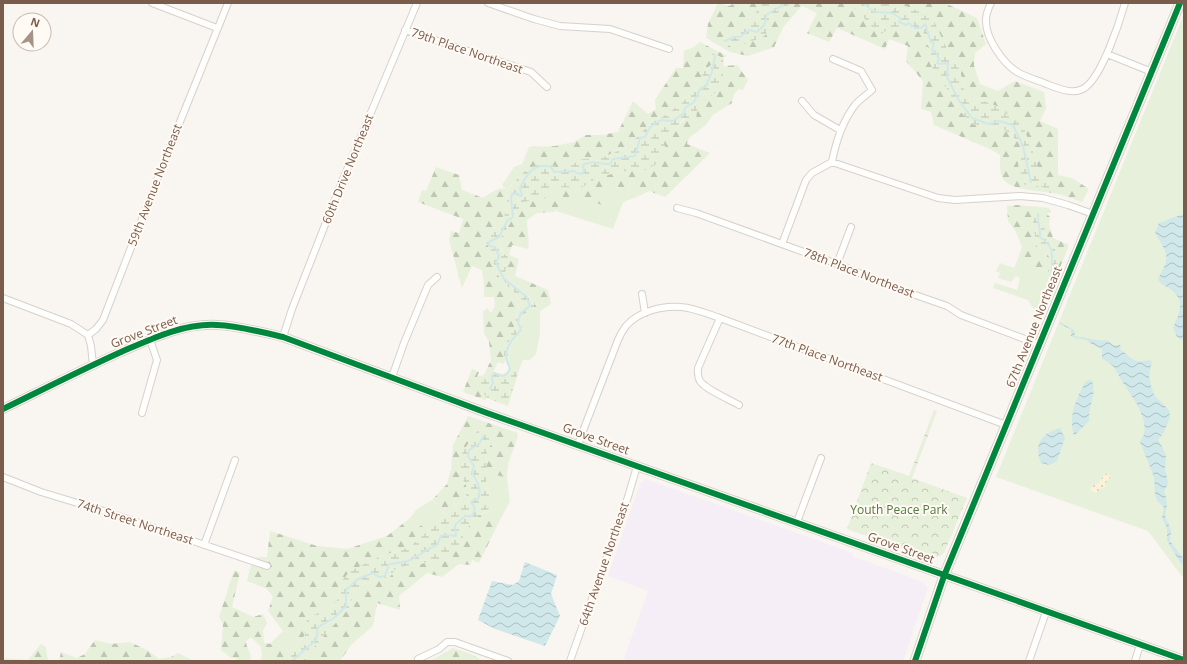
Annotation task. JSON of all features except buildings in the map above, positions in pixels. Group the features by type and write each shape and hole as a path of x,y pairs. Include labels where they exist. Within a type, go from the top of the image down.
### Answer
{"main road":[{"name":"67th Avenue Northeast","path":"915,661 944,576 1038,344 1180,3"}],"street":[{"path":"152,3 217,28"},
{"name":"59th Avenue Northeast","path":"88,335 96,329 103,320 168,151 228,3"},
{"name":"60th Drive Northeast","path":"283,337 292,309 343,179 417,3"},
{"path":"488,3 534,19 560,26 610,29 669,49"},
{"path":"991,3 985,21 986,29 989,38 1005,62 1019,73 1063,90 1078,90 1086,87 1098,74 1107,54 1125,3"},
{"name":"79th Place Northeast","path":"405,30 531,72 547,87"},
{"path":"1107,54 1152,72"},
{"path":"832,162 835,145 840,130 856,103 872,90 860,71 833,59"},
{"path":"802,101 814,114 840,130"},
{"path":"782,244 806,180 812,173 832,162 938,198 955,200 1020,196 1043,198 1093,214"},
{"name":"78th Place Northeast","path":"678,208 696,213 837,264 901,290 947,306 961,315 1038,344"},
{"path":"837,264 851,227"},
{"path":"392,377 404,342 428,285 437,277"},
{"path":"642,294 645,313"},
{"path":"3,298 71,324 88,335 93,365"},
{"name":"77th Place Northeast","path":"578,444 618,340 626,326 637,317 645,313 665,307 682,307 720,318 1006,425"},
{"path":"720,318 698,368 698,375 700,381 706,387 739,405"},
{"name":"Grove Street","path":"3,409 93,365 150,340 185,327 217,325 253,330 283,337 488,413 1184,660"},
{"path":"142,413 157,360 150,340"},
{"path":"797,522 821,458"},
{"path":"204,545 234,460"},
{"name":"64th Avenue Northeast","path":"570,661 638,466"},
{"name":"74th Street Northeast","path":"3,477 41,492 267,566"},
{"path":"1029,661 1046,612"},
{"path":"418,659 439,649 447,642 455,642 508,661"},
{"path":"1135,661 1140,645"}],"shaded area":[{"path":"646,479 853,553 852,556 923,582 928,588 903,661 629,661 624,659 648,591 608,576 640,484"}],"green space":[{"path":"718,3 729,6 735,3 763,3 755,14 745,23 723,38 764,36 774,15 789,6 788,3 849,3 858,11 893,27 923,31 928,46 928,59 936,75 947,89 959,110 972,124 1005,130 1021,144 1017,173 1054,184 1040,175 1032,148 999,107 965,94 960,70 946,47 912,8 892,3 945,3 977,18 986,44 975,53 974,65 980,84 998,91 1015,81 1044,92 1046,108 1040,121 1058,129 1058,175 1072,178 1089,189 1082,202 1058,194 1029,190 1008,184 1001,175 1000,155 992,150 934,125 931,112 921,109 923,81 906,61 908,46 889,39 885,49 837,28 829,42 807,33 817,13 802,6 784,26 774,47 748,56 730,52 706,38 708,24"},
{"path":"763,3 788,3 789,6 774,15 765,36 734,48 727,45 723,38 745,23 755,14"},
{"path":"849,3 892,3 912,8 934,21 946,47 960,70 965,94 999,107 1023,127 1032,148 1040,175 1054,184 1054,189 1020,184 1017,173 1021,144 1005,130 972,124 959,110 947,89 936,75 928,59 928,46 923,31 893,27 879,35"},
{"path":"1184,14 1184,579 1148,531 996,477"},
{"path":"700,42 727,56 723,58 712,53 711,65 703,72 698,86 682,103 651,123 627,147 601,158 582,159 561,170 538,164 532,168 522,164 529,147 555,146 574,142 586,135 602,135 618,132 633,101 648,114 656,109 655,100 676,68 683,68 684,51 694,47"},
{"path":"712,53 723,58 724,67 722,81 714,94 698,102 696,120 683,119 674,132 663,135 666,151 657,164 645,170 620,172 607,175 596,172 593,182 580,188 557,187 544,199 523,202 499,241 502,252 508,257 505,272 515,285 535,303 533,308 524,314 520,323 523,330 514,339 508,355 512,369 519,370 508,406 487,398 475,382 477,377 493,372 503,374 508,371 509,368 504,357 504,346 514,329 517,312 523,301 497,274 486,240 502,220 508,208 506,193 524,172 536,165 550,163 561,170 582,159 601,158 627,147 651,123 682,103 698,86 703,72 711,65"},
{"path":"737,65 748,80 743,90 739,89 734,94 732,103 713,115 706,125 689,138 687,144 710,153 665,197 649,191 639,196 626,187 612,188 602,197 604,206 587,199 564,204 554,212 537,213 527,220 529,242 528,249 512,245 509,254 519,259 515,276 548,290 551,304 540,311 533,308 535,303 511,281 504,272 507,263 499,241 523,202 544,199 557,187 580,187 593,182 596,172 607,175 620,172 645,170 663,135 674,132 698,102 715,93 722,79 724,66"},
{"path":"522,164 532,168 519,177 508,189 504,187 502,185 514,167"},
{"path":"436,167 459,175 462,190 483,198 498,189 508,189 506,193 508,208 502,220 486,240 497,274 523,300 517,312 514,329 504,346 504,364 498,362 493,372 484,375 491,360 489,342 484,333 483,312 487,308 491,313 495,306 494,297 484,297 482,270 472,266 462,288 449,240 451,231 459,233 463,219 418,202 422,190 426,191"},
{"path":"626,187 639,196 623,202 613,229 556,211 564,204 587,199 604,205 602,197 612,188"},
{"path":"1017,205 1049,208 1051,211 1047,214 1050,217 1049,224 1053,238 1069,245 1057,275 1058,255 1046,234 1041,214 1035,235 1037,247 1048,251 1048,271 1017,261 1022,247 1016,232 1008,221 1007,206"},
{"path":"1034,214 1041,214 1046,234 1058,255 1057,275 1051,289 1048,290 1048,251 1037,247 1033,224"},
{"path":"1017,261 1048,271 1049,292 1039,317 1028,300 993,288 995,283 1017,290 1020,278 1016,276 1011,282 998,278 1000,273 996,271 1000,263 1014,268"},
{"path":"533,308 540,311 540,333 536,354 530,360 523,360 519,370 512,369 508,355 514,339 523,330 520,323 524,314"},
{"path":"472,369 479,372 475,382 487,398 485,400 463,392"},
{"name":"Youth Peace Park","path":"934,410 937,411 912,478 967,498 944,553 932,559 847,529 871,463 909,476"},
{"path":"468,416 518,433 517,439 508,464 507,478 486,472 487,451 456,469 466,485 466,496 446,514 432,500 447,484 451,470 453,445"},
{"path":"477,431 495,439 487,451 486,482 492,507 478,516 463,533 463,547 439,559 417,565 397,567 389,578 375,578 355,589 350,607 309,653 305,661 288,661 291,654 305,635 307,618 329,608 339,598 340,583 350,571 381,556 410,547 466,496 466,485 456,469 463,451"},
{"path":"486,472 507,478 510,501 497,526 485,512 492,507 486,482"},
{"path":"432,500 446,514 429,530 409,519 417,509"},
{"path":"485,512 497,526 479,563 472,560 470,565 459,564 442,577 427,573 399,596 400,610 377,603 373,626 351,645 340,661 305,661 309,653 350,607 355,589 375,578 389,578 397,567 417,565 439,559 478,516"},
{"path":"409,519 429,530 410,547 381,556 340,583 339,598 329,608 307,618 305,635 301,640 283,631 268,611 273,597 267,589 247,581 250,568 257,557 267,557 270,531 317,546 347,549 387,536"},
{"path":"234,570 240,573 232,607 253,617 263,614 267,623 263,631 264,643 278,645 291,654 288,661 260,661 262,656 261,647 251,637 246,641 251,656 250,661 239,661 235,658 231,658 221,650 223,624 219,617"},
{"path":"283,631 301,640 291,654 278,645 270,644"},
{"path":"95,640 111,644 130,642 147,650 159,659 171,657 178,653 194,661 59,661 61,652 77,658 85,654"},
{"path":"41,644 46,647 48,661 3,661 3,658 28,660"},
{"path":"453,648 471,654 483,661 430,661"}],"sand":[{"path":"1104,474 1108,474 1110,476 1110,479 1106,482 1105,487 1096,493 1091,491 1091,487 1100,482"}],"water":[{"path":"1184,215 1184,341 1177,337 1173,328 1178,316 1180,301 1173,292 1158,279 1165,265 1166,255 1155,232 1159,223"},
{"path":"1060,323 1074,330 1075,336 1096,340 1107,340 1113,345 1121,345 1120,349 1136,361 1152,361 1149,376 1152,389 1154,395 1169,410 1170,417 1163,434 1158,439 1166,455 1165,469 1168,483 1164,492 1167,504 1165,516 1171,530 1170,541 1184,559 1184,566 1167,541 1167,528 1162,518 1164,507 1157,501 1154,477 1140,442 1144,434 1145,427 1138,406 1114,368 1110,363 1102,359 1102,349 1087,340 1071,336 1071,330"},
{"path":"1091,380 1094,391 1089,412 1089,421 1074,436 1072,421 1074,407 1086,381"},
{"path":"1060,428 1065,438 1057,461 1049,465 1041,463 1038,450 1041,440 1048,433"},
{"path":"525,562 557,575 551,594 560,616 545,646 495,629 478,620 492,581 513,585 519,581"}],"waterway":[{"path":"725,41 734,37 740,37 749,30 757,32 764,25 766,15 783,5 783,3"},
{"path":"863,3 873,11 890,13 897,16 901,19 899,22 906,25 909,23 915,28 921,28 925,24 931,42 934,43 932,51 935,51 939,59 937,63 948,63 947,77 958,99 972,118 988,124 999,121 1013,125 1023,146 1031,182"},
{"path":"490,389 493,383 492,377 494,373 502,376 506,375 510,369 506,358 507,349 521,330 518,322 521,313 530,306 526,296 504,279 496,263 499,256 495,247 489,246 489,242 499,237 507,221 513,217 511,197 513,193 520,196 522,195 520,188 525,178 532,170 540,166 551,167 554,172 573,171 580,174 584,172 583,165 587,163 594,162 610,164 613,159 635,156 640,138 645,137 650,127 661,120 673,121 684,113 685,108 694,102 700,89 706,86 712,72 715,56"},
{"path":"1038,214 1040,237 1049,245 1052,252 1051,289"},
{"path":"293,661 316,640 318,627 334,618 346,606 346,590 358,579 373,573 379,577 385,576 389,564 412,559 437,545 441,536 456,536 455,525 465,516 472,516 474,512 474,505 471,502 478,499 480,492 472,472 474,466 468,456 469,450 479,444 484,435"}],"cycle path":[{"path":"915,661 944,576 1180,3"},
{"path":"3,409 106,359 144,342 180,329 205,325 217,325 283,337 487,413 1184,660"}]}
